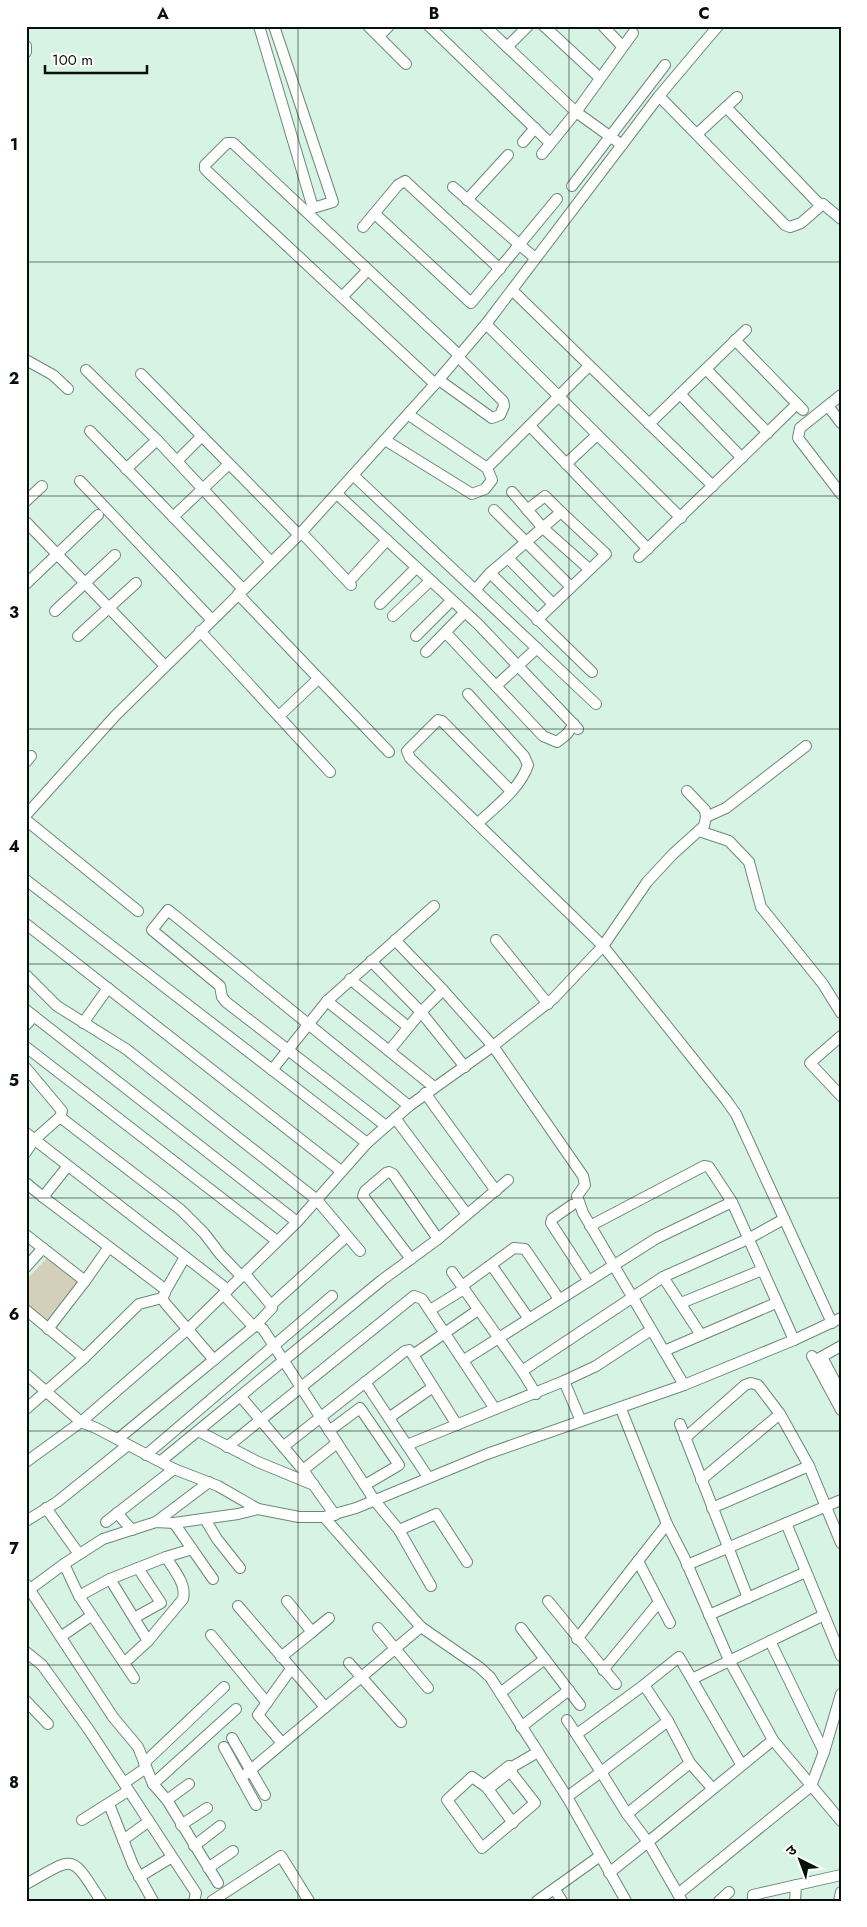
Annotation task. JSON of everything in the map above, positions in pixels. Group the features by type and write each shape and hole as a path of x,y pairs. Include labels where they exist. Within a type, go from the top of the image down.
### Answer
{"street":[{"path":"259,26 313,208 333,202 274,26"},
{"path":"368,26 406,64"},
{"path":"379,36 389,26"},
{"path":"429,26 550,143"},
{"path":"485,26 576,112 622,145"},
{"path":"507,47 528,26"},
{"path":"544,26 600,78"},
{"path":"603,26 622,46"},
{"path":"26,815 75,759 165,666 300,534 409,415 486,324 659,96 718,26"},
{"path":"542,154 576,112 633,33"},
{"path":"26,46 26,52"},
{"path":"572,186 665,65"},
{"path":"659,96 785,225 790,227 801,223 820,205 826,205 841,219"},
{"path":"697,134 737,97"},
{"path":"726,107 820,205"},
{"path":"523,142 535,128"},
{"path":"233,143 368,270 459,356 503,401 504,406 500,415 492,418 437,382 209,173 205,169 205,165 228,144 233,143"},
{"path":"467,200 508,155"},
{"path":"363,227 398,186 405,181 500,269"},
{"path":"453,187 535,258"},
{"path":"375,214 471,303 557,199"},
{"path":"343,296 368,270"},
{"path":"512,290 713,486"},
{"path":"486,324 681,518"},
{"path":"649,424 746,330"},
{"path":"639,557 768,433 800,407 735,340"},
{"path":"26,360 53,375 68,389"},
{"path":"487,468 530,426 557,395 589,366"},
{"path":"706,369 768,433"},
{"path":"86,370 157,440 271,562"},
{"path":"141,374 300,534 352,581 387,540"},
{"path":"680,394 742,458"},
{"path":"841,396 800,428 798,438 841,494"},
{"path":"828,406 841,423"},
{"path":"385,440 472,494 485,489 492,480 487,468 409,415"},
{"path":"530,426 648,549"},
{"path":"90,431 173,517 318,679 389,752"},
{"path":"566,464 598,435"},
{"path":"177,461 202,436"},
{"path":"126,469 157,440"},
{"path":"173,517 229,464"},
{"path":"353,475 596,704"},
{"path":"80,481 211,619"},
{"path":"26,501 42,486"},
{"path":"512,492 543,528 589,569"},
{"path":"337,494 478,624 576,726 562,739 553,742 542,736 446,633"},
{"path":"527,510 545,496 606,554 537,620"},
{"path":"494,510 571,587"},
{"path":"476,589 490,573 561,512"},
{"path":"26,584 98,515"},
{"path":"26,522 165,666"},
{"path":"55,611 114,556"},
{"path":"508,558 553,604"},
{"path":"380,604 416,568"},
{"path":"490,573 592,672"},
{"path":"393,616 430,581"},
{"path":"78,636 136,583"},
{"path":"416,636 451,601"},
{"path":"426,652 464,613"},
{"path":"200,631 330,772"},
{"path":"496,686 537,648"},
{"path":"279,716 318,679"},
{"path":"468,694 524,756 528,765 525,775 478,823"},
{"path":"26,1374 81,1422 118,1439 174,1469 209,1482 258,1509 299,1517 330,1516 375,1501 428,1477 684,1385 794,1340 836,1320 784,1219 736,1114 603,946 407,754 407,751 432,724 438,720 442,721 511,791"},
{"path":"706,817 726,808 806,746"},
{"path":"26,1462 81,1422 189,1328 297,1222 340,1171 408,1106 493,1046 548,1004 603,946 648,882 673,854 704,826 705,810 687,791"},
{"path":"26,820 138,911"},
{"path":"699,831 729,841 749,862 761,907 822,984 841,1013"},
{"path":"26,880 367,1144"},
{"path":"272,1070 327,1000 434,906"},
{"path":"386,1126 226,1002 222,998 220,986 152,930 168,910 408,1106"},
{"path":"26,924 340,1171"},
{"path":"395,940 493,1046 583,1176 584,1185 577,1196 590,1226 684,1385"},
{"path":"496,940 548,1004"},
{"path":"371,961 421,1012 464,1067"},
{"path":"26,975 57,1006 126,1050 317,1200 360,1251"},
{"path":"350,979 408,1027"},
{"path":"83,1023 108,988"},
{"path":"389,1051 421,1012 443,990"},
{"path":"327,1000 389,1051 429,1090 496,1191"},
{"path":"26,1025 30,1013 297,1222"},
{"path":"841,1036 810,1063 841,1096"},
{"path":"26,1046 277,1241"},
{"path":"26,1068 62,1110 60,1117 28,1135"},
{"path":"60,1117 181,1210 204,1232 220,1254 271,1305"},
{"path":"395,1118 466,1213"},
{"path":"26,1152 28,1135"},
{"path":"28,1135 185,1257 226,1292 251,1324 256,1324 263,1329 375,1501 399,1530 431,1586"},
{"path":"590,1226 707,1166 713,1170 732,1202 794,1340"},
{"path":"43,1197 67,1167"},
{"path":"411,1260 363,1196 365,1191 386,1173 392,1174 438,1238"},
{"path":"161,1461 508,1180"},
{"path":"26,1183 110,1247 164,1294 214,1360"},
{"path":"464,1360 657,1238 732,1202"},
{"path":"572,1205 552,1219 551,1222 588,1280"},
{"path":"522,1371 663,1277 748,1239 784,1219"},
{"path":"26,1235 85,1281"},
{"path":"118,1439 256,1324 272,1308 271,1305 347,1236"},
{"path":"48,1329 110,1247"},
{"path":"26,1267 43,1248"},
{"path":"430,1310 463,1288 514,1248 525,1248 559,1299"},
{"path":"26,1410 84,1358 139,1304 164,1294 185,1257"},
{"path":"492,1266 529,1319"},
{"path":"681,1303 762,1270"},
{"path":"452,1272 497,1339 522,1371 536,1394"},
{"path":"663,1277 701,1335"},
{"path":"146,1454 332,1296"},
{"path":"227,1447 414,1296 422,1299 430,1310 495,1409"},
{"path":"664,1352 776,1303"},
{"path":"26,1310 84,1358"},
{"path":"413,1355 478,1310"},
{"path":"407,1444 564,1382 596,1366 651,1330"},
{"path":"816,1357 841,1346"},
{"path":"284,1446 405,1351 409,1350 457,1425"},
{"path":"816,1357 841,1393"},
{"path":"816,1357 840,1407"},
{"path":"365,1382 428,1477"},
{"path":"564,1382 581,1421"},
{"path":"685,1438 745,1385 751,1383 758,1386 780,1414 809,1466 841,1543"},
{"path":"390,1417 433,1387"},
{"path":"241,1397 315,1485 330,1516 421,1627 479,1667 490,1677 567,1797 626,1901"},
{"path":"329,1430 360,1408 399,1465 365,1485"},
{"path":"621,1409 667,1524 729,1660 773,1740 841,1821"},
{"path":"701,1480 780,1414"},
{"path":"680,1424 748,1598"},
{"path":"198,1431 227,1447 315,1485"},
{"path":"303,1470 337,1443"},
{"path":"26,1521 46,1508 128,1445"},
{"path":"712,1508 809,1466"},
{"path":"106,1522 174,1469"},
{"path":"209,1482 156,1522 103,1539 28,1588 62,1636 113,1717 138,1748 153,1784 167,1800 218,1883"},
{"path":"687,1565 841,1500"},
{"path":"46,1508 79,1554"},
{"path":"156,1522 174,1523 258,1509"},
{"path":"117,1513 132,1530"},
{"path":"399,1530 436,1514 467,1562"},
{"path":"204,1519 240,1568"},
{"path":"174,1523 213,1579"},
{"path":"786,1523 841,1656"},
{"path":"577,1639 667,1524"},
{"path":"79,1596 110,1579 192,1549"},
{"path":"124,1663 148,1641 184,1595 182,1584 166,1557"},
{"path":"638,1561 670,1623"},
{"path":"64,1564 91,1616 134,1678"},
{"path":"134,1618 160,1603 138,1568"},
{"path":"709,1615 806,1572"},
{"path":"110,1579 148,1641"},
{"path":"287,1601 312,1632"},
{"path":"548,1601 577,1639 616,1684"},
{"path":"603,1670 659,1602"},
{"path":"238,1606 325,1707"},
{"path":"692,1679 824,1615"},
{"path":"62,1636 91,1616"},
{"path":"282,1657 329,1618"},
{"path":"241,1778 421,1627"},
{"path":"378,1628 428,1688"},
{"path":"521,1628 580,1705"},
{"path":"211,1635 267,1703"},
{"path":"770,1641 824,1752"},
{"path":"26,1652 42,1665 126,1787 196,1893 194,1901"},
{"path":"576,1734 679,1657 741,1764"},
{"path":"500,1693 545,1659"},
{"path":"349,1663 363,1676 401,1722"},
{"path":"282,1743 258,1715 291,1669"},
{"path":"644,1685 668,1721 690,1763 712,1788"},
{"path":"82,1820 109,1804 224,1687"},
{"path":"521,1727 568,1690"},
{"path":"567,1720 626,1814 648,1842 680,1898 811,1786 824,1752 841,1694"},
{"path":"26,1701 48,1724"},
{"path":"153,1784 236,1708"},
{"path":"567,1797 668,1721"},
{"path":"232,1738 265,1795"},
{"path":"609,1873 741,1764 773,1740"},
{"path":"224,1747 256,1805"},
{"path":"487,1787 538,1752"},
{"path":"626,1814 690,1763"},
{"path":"511,1769 535,1803 513,1823 482,1848 448,1804 448,1798 472,1777 487,1787 513,1823"},
{"path":"167,1800 189,1784"},
{"path":"109,1804 139,1877 153,1901"},
{"path":"181,1825 207,1808"},
{"path":"123,1840 148,1822"},
{"path":"194,1846 220,1826"},
{"path":"208,1868 233,1851"},
{"path":"212,1901 223,1898 281,1856 309,1901"},
{"path":"537,1901 555,1890 600,1856"},
{"path":"139,1877 172,1857"},
{"path":"26,1884 64,1863 75,1864 101,1901"},
{"path":"753,1901 753,1895 841,1875"},
{"path":"795,1901 796,1885"},
{"path":"555,1890 562,1901"},
{"path":"719,1901 729,1892"},
{"path":"839,1901 841,1892"}],"shaded area":[{"path":"47,1258 85,1287 55,1331 26,1302 26,1280"}]}
